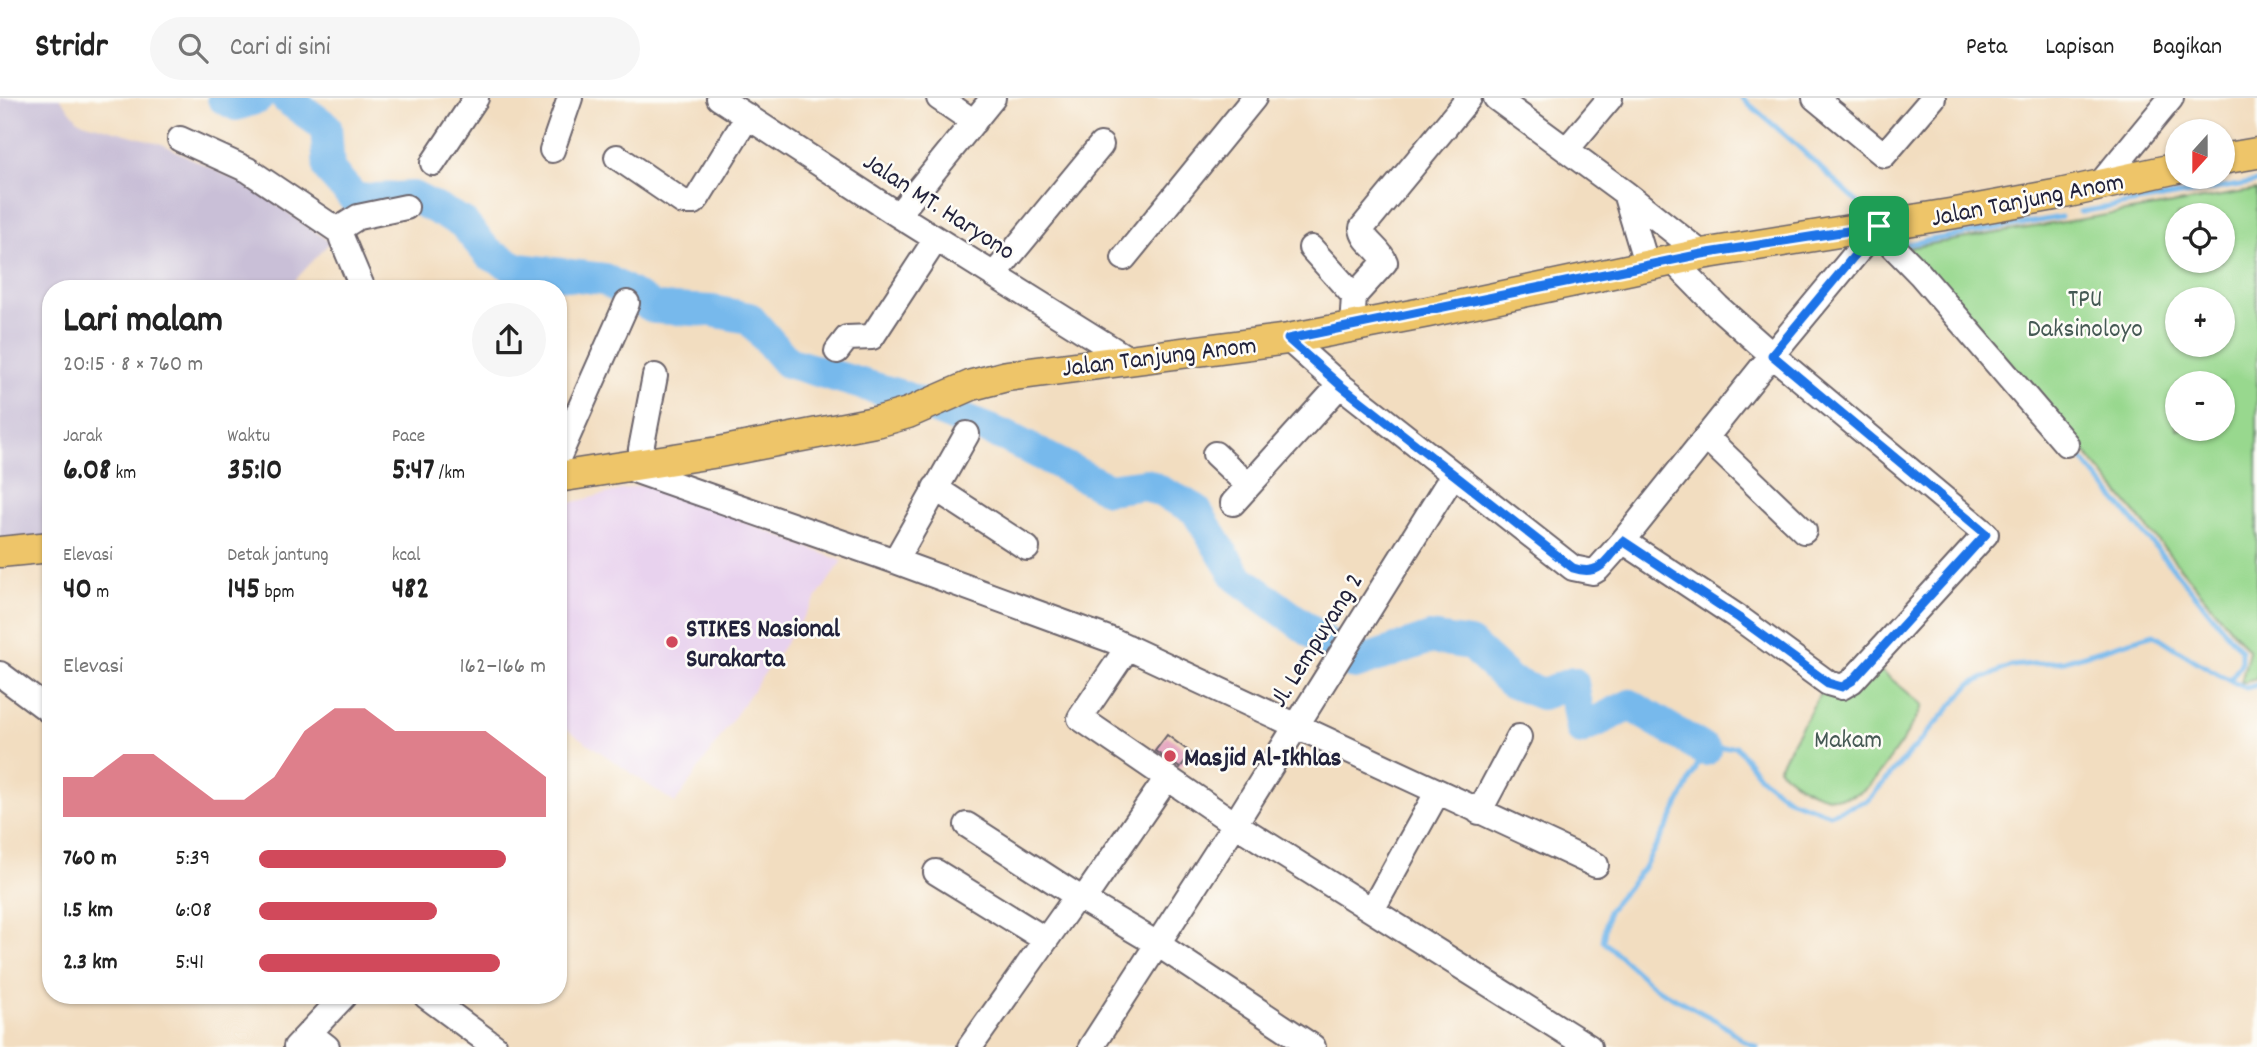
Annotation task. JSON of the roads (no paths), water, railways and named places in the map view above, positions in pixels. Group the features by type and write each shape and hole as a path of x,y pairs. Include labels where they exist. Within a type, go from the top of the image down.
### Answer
{"main road":[{"path":"2235,157 2257,153"},
{"name":"Jalan Tanjung Anom","path":"567,476 809,436 880,421 921,407 972,384 1007,376 1288,339 1702,254 1877,228 2165,170"},
{"path":"0,552 42,548"}],"street":[{"path":"433,163 476,98"},
{"path":"552,150 569,98"},
{"name":"Jalan MT. Haryono","path":"719,98 898,215 1130,360"},
{"path":"939,98 974,122"},
{"path":"898,215 993,98"},
{"path":"1124,258 1254,98"},
{"path":"1352,327 1354,296 1385,262 1379,251 1364,237 1362,228 1469,98"},
{"path":"1496,98 1567,149 1702,254"},
{"path":"1567,149 1610,98"},
{"path":"1815,98 1884,155 1933,98"},
{"path":"2101,183 2171,98"},
{"path":"617,157 683,202 694,202 748,116"},
{"path":"180,139 229,159 248,170 340,232 359,280"},
{"path":"994,275 1101,145"},
{"path":"1623,541 1739,618 1828,683 1842,687 1852,681 1986,534 1718,307 1660,264 1625,193"},
{"path":"340,232 346,223 358,218 406,207"},
{"path":"1288,339 1340,385 1573,568 1593,572 1623,541 1877,228 2066,444"},
{"path":"837,351 847,338 872,337 936,239"},
{"path":"1311,248 1354,296"},
{"path":"567,438 627,303"},
{"path":"656,376 641,449 633,466 1068,622 1128,647 1596,865"},
{"path":"1215,454 1240,494 1340,385"},
{"path":"895,561 967,434"},
{"path":"1706,437 1804,531"},
{"name":"Jl. Lempuyang 2","path":"1091,1047 1235,824 1453,475"},
{"path":"935,488 1027,548"},
{"path":"1128,647 1080,718 1235,824 1589,1047"},
{"path":"0,674 42,705"},
{"path":"1479,812 1519,737"},
{"path":"970,1047 1167,778"},
{"path":"1372,910 1437,793"},
{"path":"967,825 1158,945 1300,1044"},
{"path":"936,872 1046,940"},
{"path":"311,1042 338,1004"},
{"path":"437,1004 495,1047"}],"waterway":[{"path":"223,98 236,105 258,98"},
{"path":"286,98 326,127 329,170 356,200 413,197 462,222 489,254 519,269 604,279 655,308 712,311 749,318 787,362 899,395 1007,437 1108,489 1146,484 1195,509 1237,577 1355,664 1430,638 1470,644 1511,682 1542,694 1573,683 1581,729 1630,705 1705,750"},
{"path":"1742,98 1872,216"},
{"path":"2080,212 2257,182"},
{"path":"1902,245 2061,217"},
{"path":"2072,447 2241,650 2241,664 2230,680"},
{"path":"1757,1047 1744,1041 1719,1022 1654,987 1603,941 1608,911 1643,869 1673,816 1705,750 1736,746 1760,777 1788,799 1830,814 1868,800 1971,684 2011,666 2064,661 2154,634 2199,663 2246,688 2257,685"}],"place":[{"name":"STIKES Nasional Surakarta","path":"672,642"},
{"name":"Masjid Al-Ikhlas","path":"1170,756"}],"park label":[{"name":"TPU Daksinoloyo","path":"2085,312"},
{"name":"Makam","path":"1848,738"}]}
